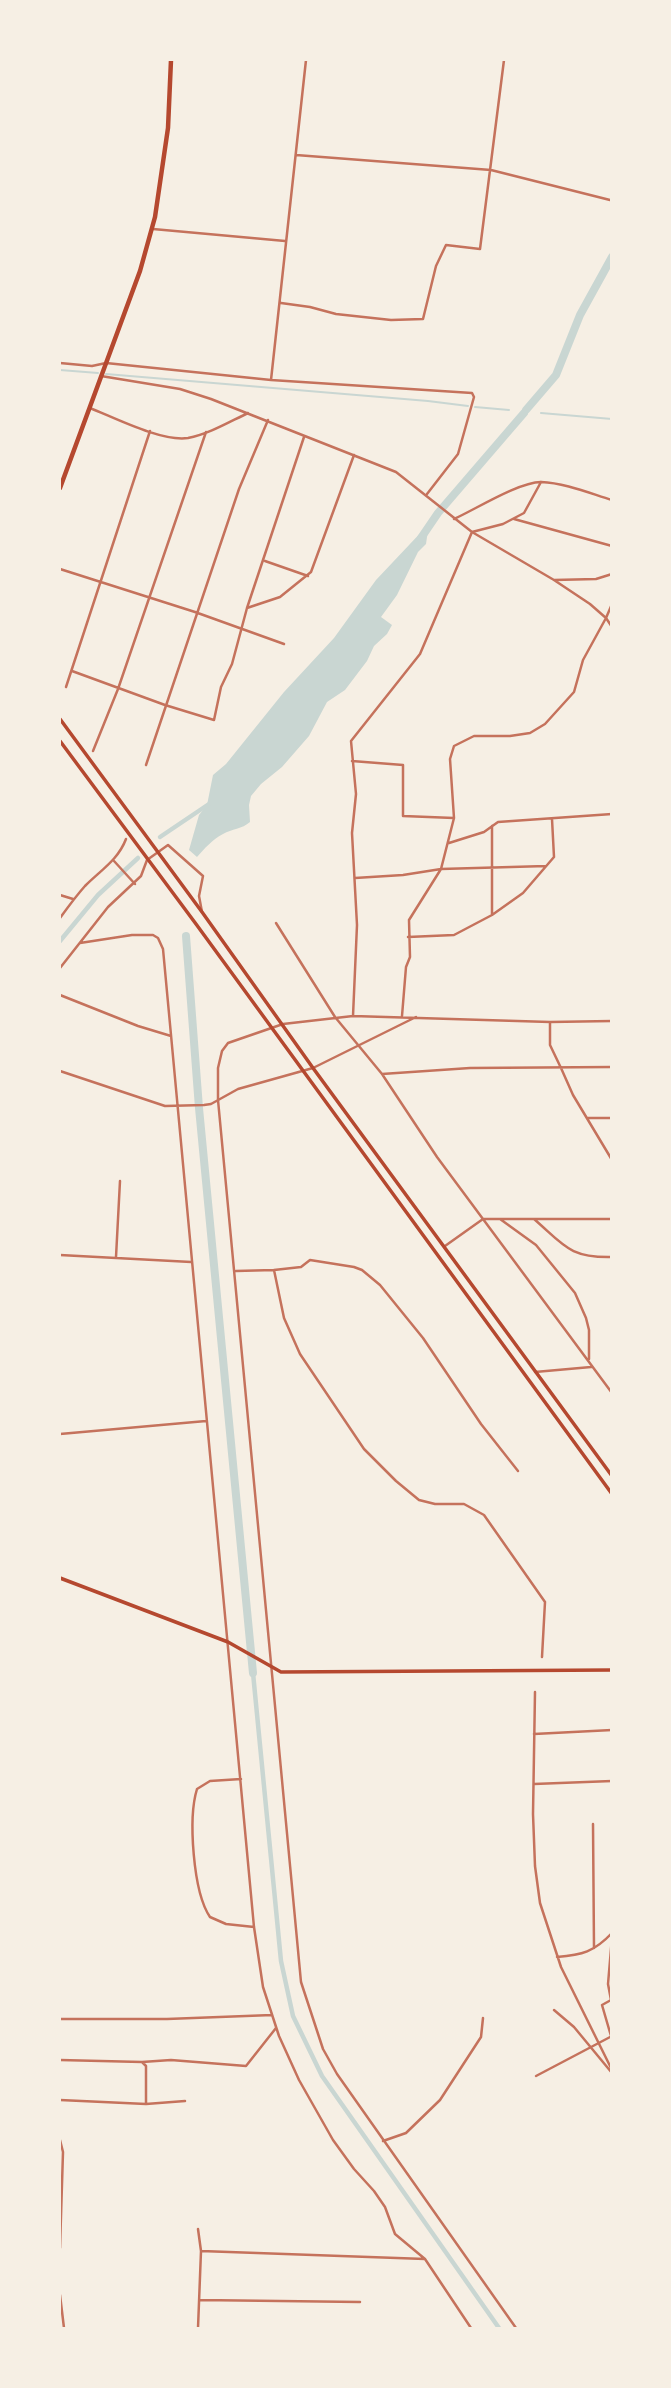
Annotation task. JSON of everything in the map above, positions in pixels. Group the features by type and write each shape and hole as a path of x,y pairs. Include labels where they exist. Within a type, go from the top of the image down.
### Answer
{"highway":[{"path":"60,488 140,271 151,229 166,151 171,60"}],"main road":[{"path":"60,719 611,1476"},
{"path":"60,741 611,1494"},
{"path":"60,1578 228,1642 281,1672 611,1670"}],"street":[{"path":"271,380 306,60"},
{"path":"281,303 336,314 391,320 423,319 436,266 446,245 480,249 504,60"},
{"path":"296,155 491,170 610,200"},
{"path":"151,229 285,241"},
{"path":"60,363 92,366 106,363 271,380 472,393 474,397 458,454 426,496"},
{"path":"101,376 180,389 268,420 287,431 397,472 472,533 590,604 606,618 611,627"},
{"path":"88,407 177,439 206,432 248,413"},
{"path":"146,765 195,612 239,489 268,420"},
{"path":"66,687 150,431"},
{"path":"93,751 118,689 206,432"},
{"path":"72,671 214,720 221,687 232,664 247,608 304,436"},
{"path":"247,608 280,597 308,576 313,569 354,455"},
{"path":"454,519 523,486 541,482 569,487 611,500"},
{"path":"354,1016 357,925 352,833 356,794 350,747 353,736 420,654 472,533 514,519 528,509 541,482"},
{"path":"514,519 611,545"},
{"path":"263,560 308,576"},
{"path":"60,569 284,644"},
{"path":"554,580 596,579 611,575"},
{"path":"402,1016 406,967 410,957 409,920 441,869 454,818 450,759 454,746 474,736 530,733 545,724 574,692 583,660 611,604"},
{"path":"352,761 403,765 402,816 454,818"},
{"path":"449,843 484,832 498,822 611,814"},
{"path":"408,937 454,934 492,915 523,893 554,857 552,819"},
{"path":"492,826 492,915"},
{"path":"60,918 74,899 114,861 126,839"},
{"path":"60,968 108,906 135,884 147,860 168,845 203,876 199,896 202,912"},
{"path":"114,861 135,884"},
{"path":"355,878 441,869 546,866"},
{"path":"60,895 74,899"},
{"path":"276,923 335,1017 382,1074 437,1157 611,1393"},
{"path":"80,943 132,935 153,935 158,938 163,949 254,1927 262,1982 276,2028 299,2080 333,2140 354,2169 374,2190 385,2207 395,2234 425,2259 471,2329"},
{"path":"60,995 172,1037"},
{"path":"516,2329 337,2074 323,2049 300,1982 273,1668 218,1100 218,1068 222,1051 228,1043 283,1024 335,1017 611,1021"},
{"path":"60,1070 149,1102 178,1107 204,1105 238,1089 313,1068 417,1017"},
{"path":"550,1022 551,1045 561,1068 573,1095 611,1160"},
{"path":"382,1074 470,1068 611,1067"},
{"path":"587,1118 611,1118"},
{"path":"116,1257 120,1181"},
{"path":"533,1218 575,1254 611,1257"},
{"path":"445,1246 483,1219 611,1219"},
{"path":"500,1219 536,1245 575,1293 589,1330 589,1360"},
{"path":"60,1255 191,1262"},
{"path":"236,1271 300,1268 310,1260 354,1267 371,1277 423,1338 481,1424 518,1471"},
{"path":"274,1270 285,1318 300,1354 364,1449 419,1500 435,1504 464,1504 485,1515 545,1602 542,1657"},
{"path":"536,1372 593,1367"},
{"path":"60,1434 206,1421"},
{"path":"607,1470 611,1465"},
{"path":"534,1692 535,1866 540,1903 557,1957 611,2071"},
{"path":"533,1734 611,1730"},
{"path":"241,1779 210,1780 197,1789 194,1859 197,1884 210,1917 226,1924 254,1927"},
{"path":"534,1784 611,1781"},
{"path":"593,1824 594,1948"},
{"path":"557,1957 578,1956 600,1946 611,1935"},
{"path":"536,2076 611,2036 601,2005 611,2000 608,1984 611,1935"},
{"path":"554,2010 573,2027 611,2071"},
{"path":"60,2019 272,2015"},
{"path":"383,2141 406,2133 440,2100 481,2037 483,2018"},
{"path":"60,2060 171,2060 246,2066 276,2028"},
{"path":"142,2062 146,2066 146,2104"},
{"path":"60,2100 146,2104 185,2101"},
{"path":"60,2140 60,2248"},
{"path":"198,2229 201,2251 198,2329"},
{"path":"201,2251 425,2259"},
{"path":"60,2295 64,2329"},
{"path":"200,2300 360,2302"}],"shaded area":[{"path":"426,527 426,544 418,552 397,595 381,617 392,625 387,634 374,646 367,661 345,690 327,702 309,736 282,767 251,796 250,822 219,836 197,857 189,850 199,815 207,805 213,775 226,764 284,692 334,638 376,580"}],"waterway":[{"path":"526,410 556,375 580,315 612,257"},
{"path":"60,370 98,373"},
{"path":"106,374 468,406"},
{"path":"475,407 509,410"},
{"path":"421,538 438,513 524,413"},
{"path":"541,413 612,419"},
{"path":"160,837 209,804"},
{"path":"60,941 98,895 138,858"},
{"path":"186,936 199,1108 253,1673"},
{"path":"253,1673 281,1961 293,2016 322,2076 499,2328"}]}
